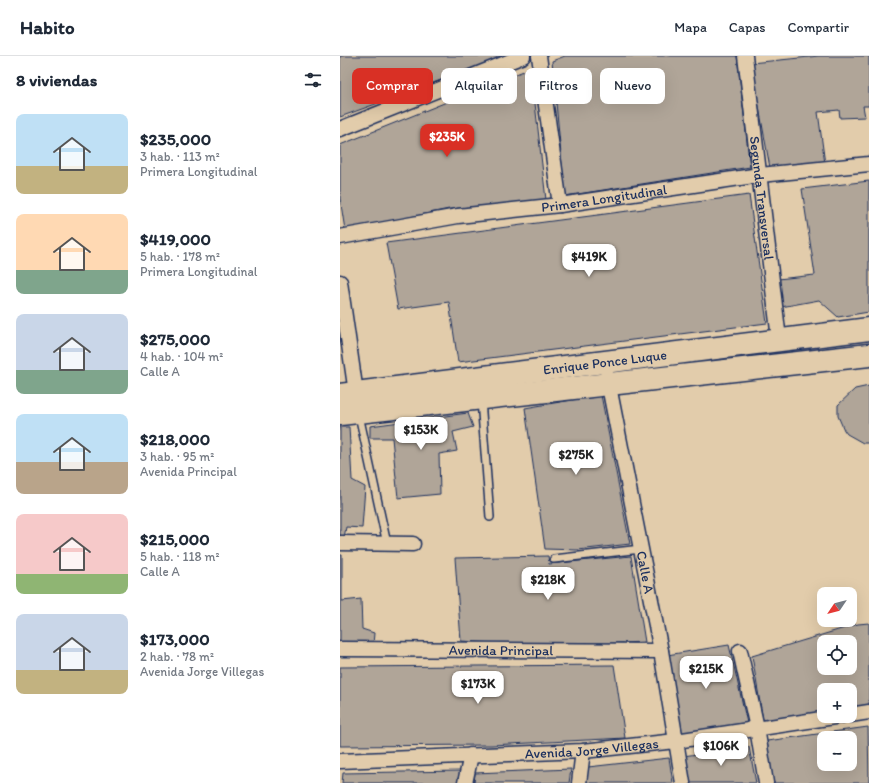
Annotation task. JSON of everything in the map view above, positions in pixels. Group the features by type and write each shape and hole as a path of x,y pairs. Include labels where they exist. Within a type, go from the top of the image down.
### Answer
{"main road":[{"name":"Enrique Ponce Luque","path":"349,404 605,362 869,328"},
{"path":"349,404 480,398 869,355"}],"street":[{"path":"340,129 523,56"},
{"path":"539,56 560,205"},
{"name":"Segunda Transversal","path":"745,56 779,339"},
{"name":"Primera Longitudinal","path":"340,237 458,216 560,205 760,176 869,164"},
{"path":"340,282 349,404"},
{"name":"Calle A","path":"605,362 608,384 661,651 683,783"},
{"path":"340,543 413,544"},
{"name":"Avenida Principal","path":"340,649 661,651"},
{"path":"740,651 757,728 766,783"},
{"path":"857,714 869,712"},
{"name":"Avenida Jorge Villegas","path":"340,761 583,751 676,741 817,719"},
{"path":"579,783 583,751"},
{"path":"465,783 471,755"}],"lane":[{"path":"480,398 490,518"},
{"path":"349,404 386,544"},
{"path":"554,559 641,549"}],"building":[{"path":"340,56 507,56 474,68 441,68 441,80 433,83 433,68 352,68 352,104 376,104 340,117"},
{"path":"565,56 737,56 750,167 565,196 556,104 592,104 592,68 553,68 552,61"},
{"path":"819,56 869,56 869,106 863,106 865,117 840,118 839,110 818,112 825,164 770,168 751,63"},
{"path":"525,70 525,104 535,104 546,200 449,209 345,230 340,198 340,145 442,104 517,104 517,74"},
{"path":"869,181 869,312 838,317 819,300 781,307 778,279 815,275 802,189"},
{"path":"749,195 767,323 458,362 449,302 398,309 386,243"},
{"path":"869,386 869,443 863,443 847,434 844,430 838,416 838,405 855,389"},
{"path":"601,395 630,544 578,550 545,549 525,408"},
{"path":"468,413 473,427 453,432 457,451 439,454 440,494 398,498 392,438 370,438 370,426"},
{"path":"340,427 349,427 352,480 365,487 362,528 346,527 344,538 340,538"},
{"path":"340,555 342,555 342,601 361,599 362,629 374,633 373,645 340,644"},
{"path":"548,556 549,564 631,556 645,642 545,646 461,641 455,558"},
{"path":"869,623 869,705 857,707 857,683 817,683 817,713 763,720 752,656 817,636 817,675 857,675 857,635 822,635 848,627 857,627 857,624"},
{"path":"729,645 747,723 681,735 667,655"},
{"path":"614,665 625,738 491,745 340,746 340,667"},
{"path":"868,727 869,783 773,783 767,741 817,734 817,771 857,771 857,731 839,731"},
{"path":"749,747 756,783 688,783 683,756"},
{"path":"669,758 673,783 586,783 588,767"},
{"path":"571,769 569,783 474,783 475,773"},
{"path":"461,771 459,783 342,783 343,773"}]}
